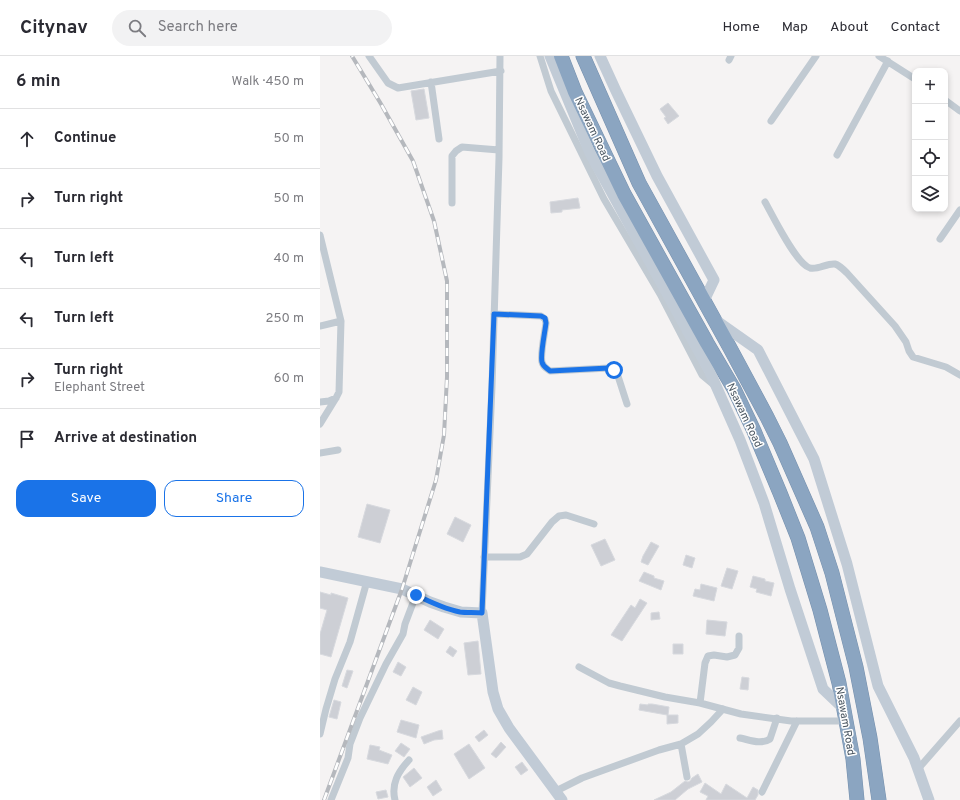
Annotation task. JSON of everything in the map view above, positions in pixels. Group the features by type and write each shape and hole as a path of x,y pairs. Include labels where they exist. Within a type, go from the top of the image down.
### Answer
{"highway":[{"name":"Nsawam Road","path":"561,56 575,92 624,194 734,389 754,432 798,538 820,610 839,683 853,759 857,800"},
{"name":"Nsawam Road","path":"583,56 639,183 714,318 780,443 817,527 832,573 856,667 870,738 879,800"}],"main road":[{"path":"550,56 590,153 709,370 740,440 764,503 790,589 823,689 844,714"},
{"path":"600,56 657,176 714,280 704,301"},
{"path":"714,318 758,350 814,459 847,564 878,686 914,758 929,800"},
{"path":"320,572 402,589 430,602 461,612 482,613 493,692 498,709 509,728 559,796"}],"street":[{"path":"369,56 388,83 398,88 500,71"},
{"path":"482,613 494,314 500,56"},
{"path":"540,56 551,90 604,199 660,294 702,375 716,387"},
{"path":"771,121 816,56"},
{"path":"879,56 912,77"},
{"path":"838,155 888,61"},
{"path":"431,82 439,139"},
{"path":"948,102 960,111"},
{"path":"452,203 452,156 456,151 462,147 499,150"},
{"path":"765,202 785,238 806,266 812,269 834,264 839,266 848,273 895,326 906,342 913,357 946,367 960,375"},
{"path":"940,239 960,210"},
{"path":"320,235 341,321 339,392 320,424"},
{"path":"494,314 541,316 545,318 546,323 542,357 544,367 550,371 609,368 614,370 617,373 627,404"},
{"path":"320,326 341,321"},
{"path":"320,402 336,398"},
{"path":"320,453 338,450"},
{"path":"484,557 520,557 527,554 552,522 559,516 566,515 594,524"},
{"path":"320,734 326,708 350,642 367,581"},
{"path":"331,800 348,758 350,744 360,718 386,664 403,634 405,624 416,595"},
{"path":"700,703 705,663 708,656 735,656 740,636"},
{"path":"579,667 609,683 664,697 700,703 741,714 798,721 844,714"},
{"path":"559,796 582,778 659,750 681,744 698,734 722,709"},
{"path":"740,738 761,742 770,739 778,718"},
{"path":"762,792 798,721"},
{"path":"918,769 960,721"},
{"path":"681,744 687,777"},
{"path":"395,800 395,780 400,769 408,760"}],"building":[{"path":"424,89 429,118 416,120 411,91"},
{"path":"668,103 679,116 668,124 664,118 666,117 660,109"},
{"path":"578,198 580,208 551,213 550,202"},
{"path":"367,504 390,510 380,543 358,537"},
{"path":"455,517 471,525 463,542 447,534"},
{"path":"605,539 615,560 601,566 591,545"},
{"path":"651,542 659,546 648,565 641,562"},
{"path":"686,555 695,558 692,568 683,565"},
{"path":"727,568 738,571 732,589 721,586"},
{"path":"644,572 654,576 654,578 664,581 661,590 639,581"},
{"path":"753,576 774,583 771,596 756,592 757,589 750,587"},
{"path":"701,584 717,588 714,601 693,596 695,589 700,590"},
{"path":"320,592 331,595 331,593 348,598 331,657 320,654 320,634 327,610 320,608"},
{"path":"640,599 647,603 622,641 611,635 631,605 635,608"},
{"path":"659,612 660,619 651,620 651,613"},
{"path":"430,620 444,629 438,639 424,630"},
{"path":"707,620 727,622 725,636 706,634"},
{"path":"478,641 481,674 468,675 464,643"},
{"path":"673,644 683,644 683,654 673,654"},
{"path":"450,646 457,651 453,657 446,652"},
{"path":"398,662 406,667 401,676 393,672"},
{"path":"347,670 353,671 347,688 342,686"},
{"path":"742,677 749,678 748,690 740,689"},
{"path":"413,687 422,692 416,705 406,700"},
{"path":"334,700 341,702 337,719 329,717"},
{"path":"640,704 652,704 669,707 668,715 678,715 678,723 667,724 667,715 639,710"},
{"path":"401,720 419,725 416,738 397,732"},
{"path":"442,730 443,739 434,740 424,744 421,737"},
{"path":"484,730 488,735 479,742 475,737"},
{"path":"501,742 506,747 496,758 491,754"},
{"path":"401,743 410,749 404,757 395,751"},
{"path":"469,744 485,768 469,779 454,754"},
{"path":"370,745 380,747 379,750 392,755 388,764 367,759"},
{"path":"522,762 528,770 521,775 515,767"},
{"path":"414,768 422,778 410,787 403,777"},
{"path":"698,774 702,782 688,789 675,800 654,800 671,792 685,781 690,781"},
{"path":"436,780 442,790 433,796 427,787"},
{"path":"705,783 721,794 726,784 747,798 753,787 758,790 758,795 755,800 706,800 708,796 700,792"},
{"path":"386,790 388,797 378,799 376,792"}],"railway":[{"path":"324,800 402,589 436,480 444,435 447,377 447,281 434,221 413,161 352,56"}],"route":[{"path":"416,595 430,602 461,612 482,613 494,314 541,316 545,318 546,323 542,363 544,367 550,371 609,368 614,370"}]}
